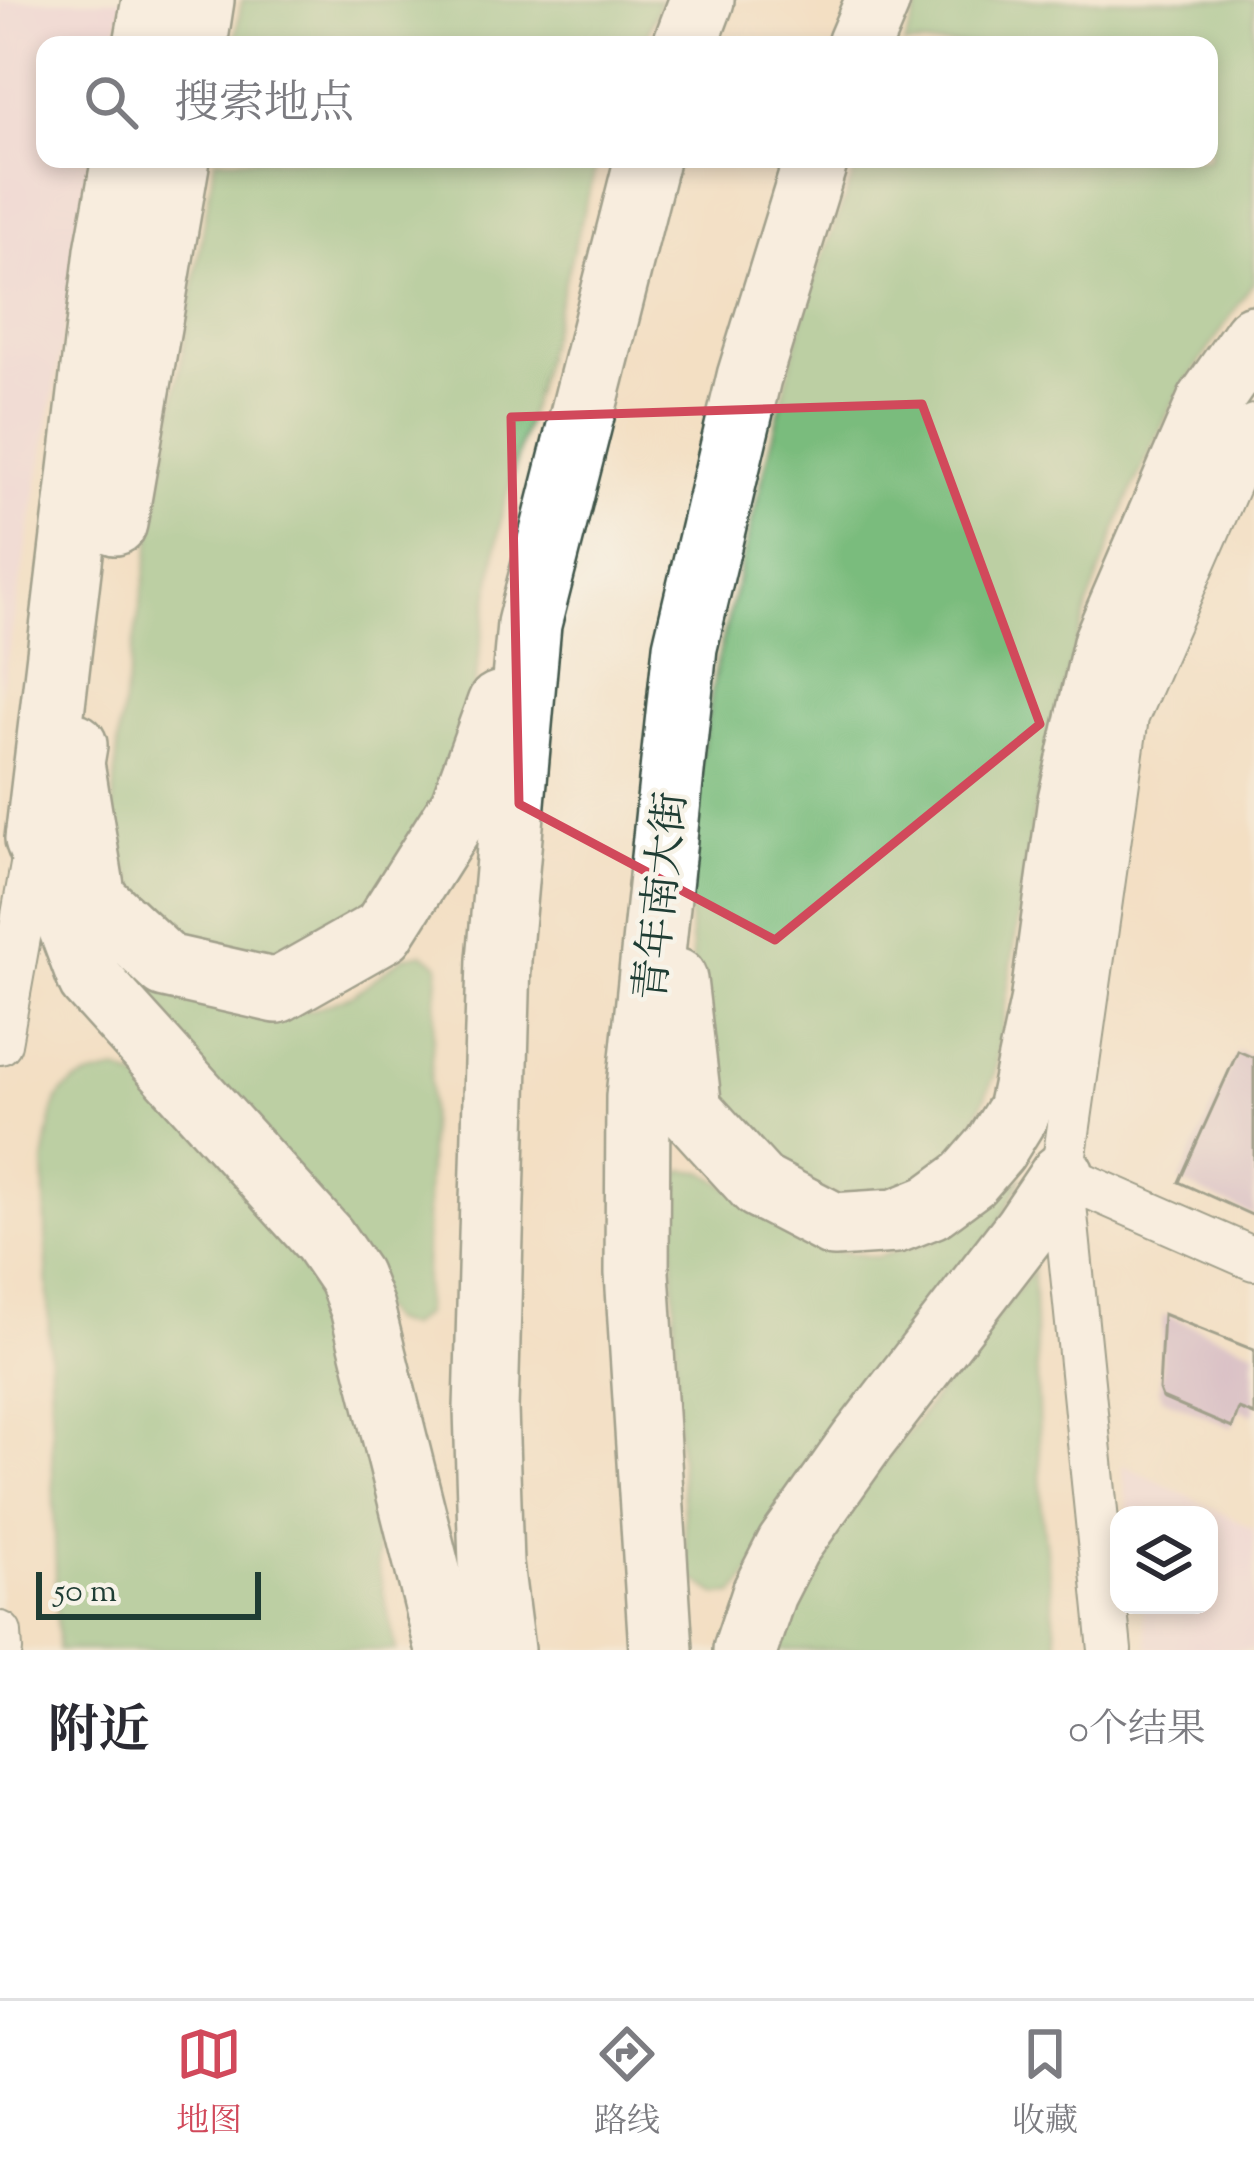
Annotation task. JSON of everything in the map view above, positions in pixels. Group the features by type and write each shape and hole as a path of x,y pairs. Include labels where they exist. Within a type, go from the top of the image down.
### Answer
{"highway":[{"path":"148,36 154,0"},
{"path":"196,36 202,0"},
{"path":"689,36 703,0"},
{"path":"864,36 878,0"},
{"path":"122,168 107,251 37,839 90,980 325,1239 350,1276 448,1650"},
{"path":"176,168 72,763 94,898 166,966 277,991 383,931 462,806 529,624 645,168"},
{"name":"青年南大街","path":"661,1650 638,1273 638,1097 685,647 749,377 813,168"},
{"path":"663,856 690,1110 759,1186 834,1225 896,1221 931,1207 969,1179 1019,1110 1042,1003 1070,800 1105,644 1209,402 1254,337"},
{"path":"502,1650 490,1564 486,1409 499,960 529,624"},
{"path":"745,1650 764,1593 788,1546 1025,1230 1061,1175"}],"street":[{"path":"1110,1650 1061,1175 1127,717 1254,425"},
{"path":"0,1043 37,839"},
{"path":"1061,1175 1254,1259"},
{"path":"0,1633 2,1650"}],"highlighted area":[{"path":"922,404 1040,724 775,940 519,804 511,417"}],"shaded area":[{"path":"0,0 123,0 117,36 36,36 36,168 93,168 0,698"},
{"path":"1122,1464 1207,1506 1128,1506"},
{"path":"1218,1511 1254,1529 1254,1650 1148,1650 1143,1614 1218,1614"}],"green space":[{"path":"242,0 661,0 647,36 236,36"},
{"path":"921,0 1254,0 1254,281 1172,405 1126,503 1088,605 1057,709 1034,814 995,1074 974,1122 983,1128 935,1173 882,1197 838,1197 769,1167 720,1110 694,980 685,852 716,667 808,295 857,168 1218,168 1218,36 907,36"},
{"path":"213,168 596,168 502,513 465,746 381,908 298,955 206,952 138,893 111,832 119,731"},
{"path":"423,953 439,965 431,1063 424,1314 408,1327 389,1321 103,955 270,1013 312,1010 353,995 404,957"},
{"path":"118,1071 153,1086 322,1268 362,1416 378,1568 396,1650 58,1650 44,1161 59,1097 79,1081"},
{"path":"683,1170 704,1172 829,1250 876,1257 934,1241 1023,1176 990,1241 735,1594 717,1595 688,1575 677,1421 672,1187"},
{"path":"1033,1270 1042,1516 1058,1650 771,1650 803,1568"}],"building":[{"path":"1238,1051 1254,1058 1254,1216 1179,1182"},
{"path":"1163,1314 1254,1350 1254,1415 1239,1409 1232,1428 1162,1398"}]}
